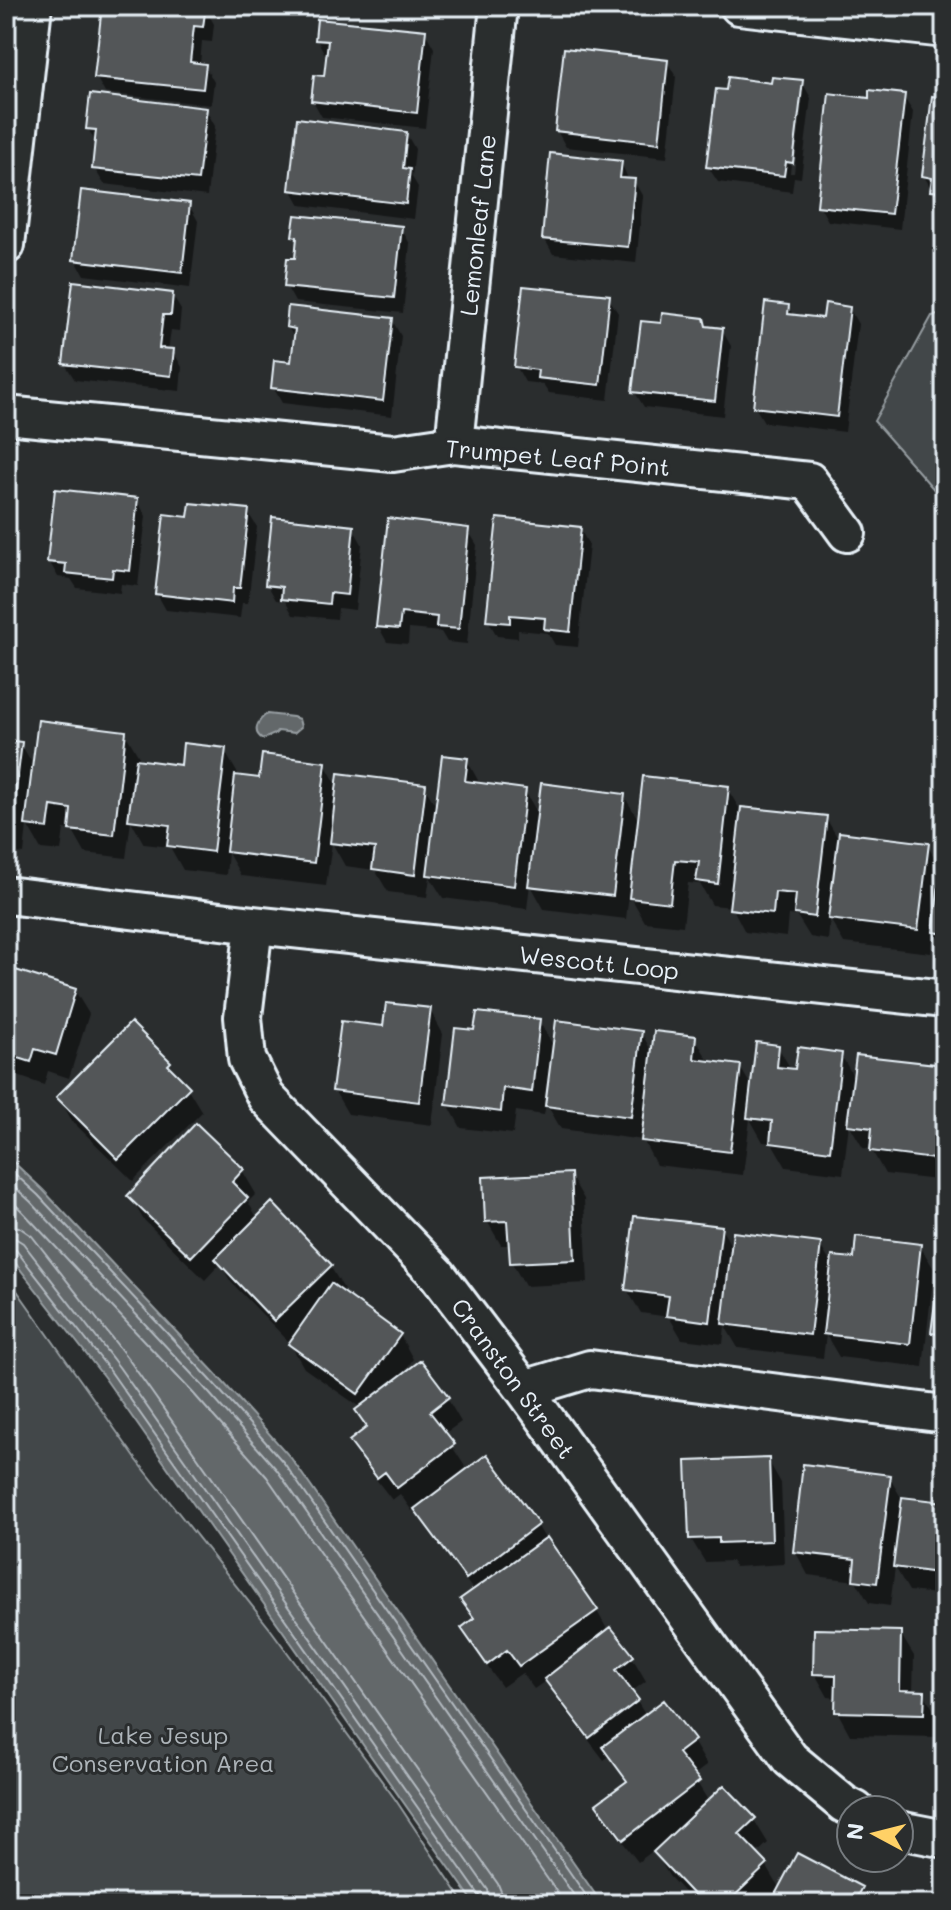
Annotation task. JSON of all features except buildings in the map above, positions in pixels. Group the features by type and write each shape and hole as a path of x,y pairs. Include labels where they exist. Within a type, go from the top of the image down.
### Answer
{"street":[{"path":"6,245 33,6"},
{"name":"Lemonleaf Lane","path":"454,444 499,6"},
{"path":"739,6 945,29"},
{"name":"Trumpet Leaf Point","path":"6,415 393,453 454,444 809,481 847,533"},
{"name":"Wescott Loop","path":"6,895 254,925 945,999"},
{"name":"Cranston Street","path":"254,925 243,1017 247,1059 266,1097 437,1274 524,1389 790,1759 835,1796"},
{"path":"524,1389 590,1369 945,1414"},
{"path":"915,1833 945,1839"}],"green space":[{"path":"945,314 945,502 874,421 932,316"},
{"name":"Lake Jesup Conservation Area","path":"6,1275 136,1459 271,1630 395,1799 465,1904 6,1904"}],"water":[{"path":"267,714 299,719 301,727 294,733 278,731 263,739 257,733 257,726"},
{"path":"6,1155 43,1190 291,1458 602,1904 475,1904 104,1377 6,1251"}]}
